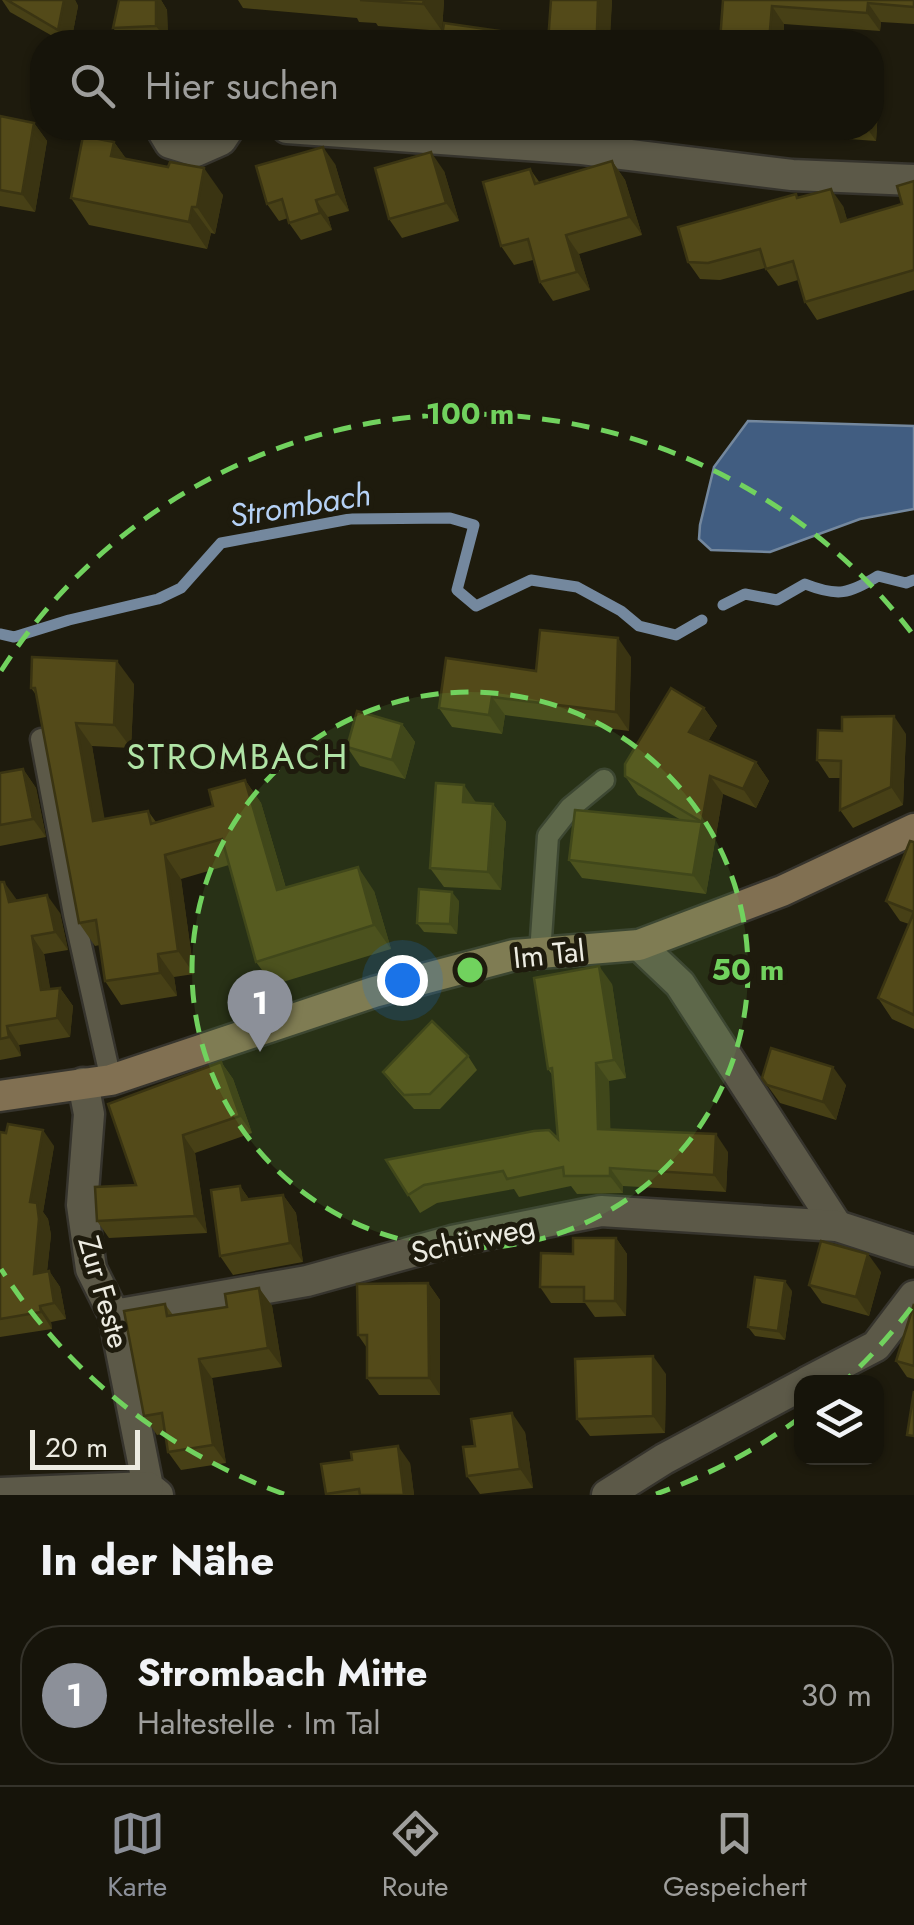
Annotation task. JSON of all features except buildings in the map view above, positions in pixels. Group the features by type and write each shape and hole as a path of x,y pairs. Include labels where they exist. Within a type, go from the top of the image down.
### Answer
{"main road":[{"name":"Im Tal","path":"0,1096 97,1082 374,992 514,956 639,945 782,891 914,829"}],"street":[{"path":"168,140 196,151 221,140"},
{"path":"448,140 582,150 792,175 914,180"},
{"path":"639,945 680,984 837,1226"},
{"name":"Zur Feste","path":"97,1082 89,1114 82,1204 91,1270 114,1314 153,1491"},
{"name":"Schürweg","path":"114,1314 308,1280 452,1241 601,1211 837,1226 914,1251"},
{"path":"821,1375 876,1346 914,1296"},
{"path":"607,1495 664,1459 794,1389"},
{"path":"0,1494 153,1491"}],"lane":[{"path":"41,739 74,914 97,1082"},
{"path":"540,954 548,836 570,808 604,780"}],"water":[{"path":"748,421 914,426 914,509 860,519 770,552 711,550 699,539 714,467"}],"waterway":[{"name":"Strombach","path":"0,634 14,637 158,599 181,588 221,543 350,519 450,518 474,525 457,590 476,606 531,580 577,587 621,611 639,626 676,635 702,620"},
{"name":"Strombach","path":"723,605 745,594 777,600 805,584 835,592 851,590 878,576 906,583 914,580"}],"place":[{"name":"Strombach Mitte","path":"260,1052"}],"district":[{"name":"STROMBACH","path":"238,757"}]}
